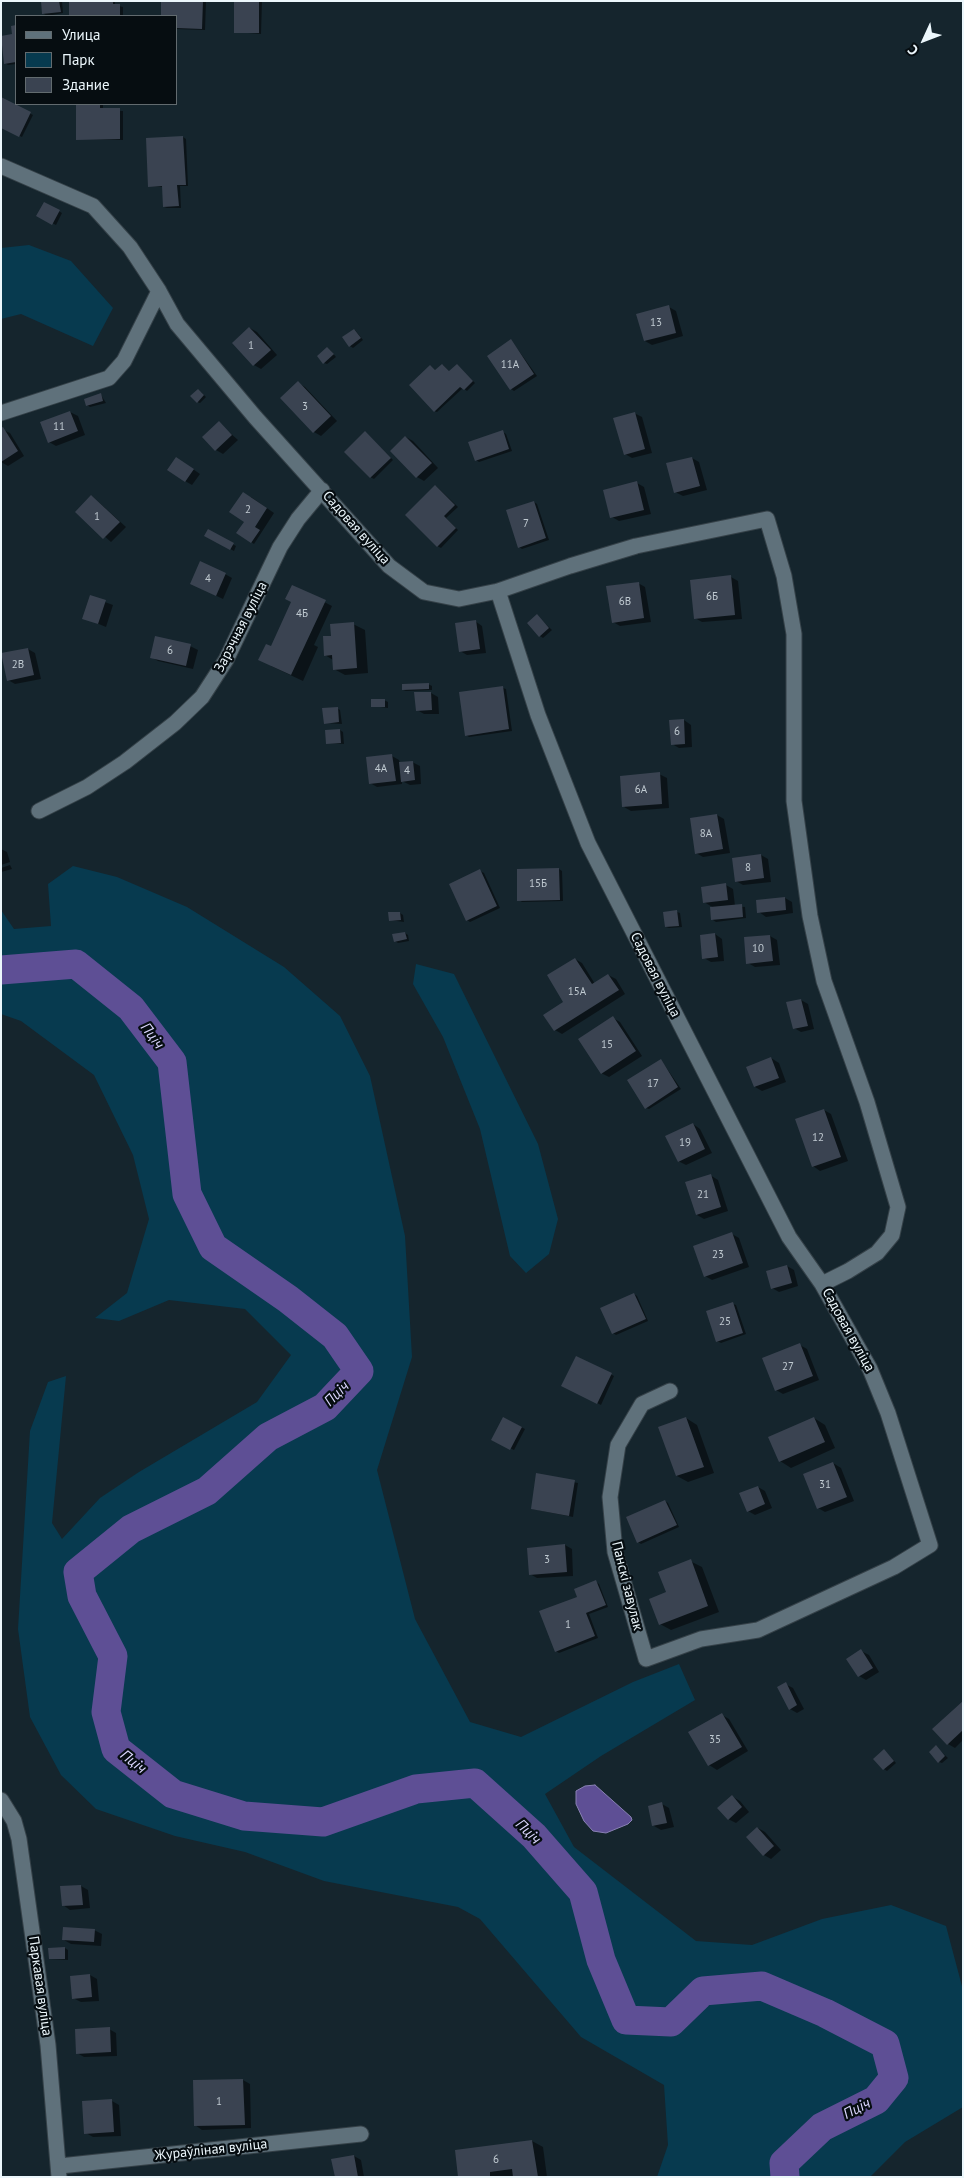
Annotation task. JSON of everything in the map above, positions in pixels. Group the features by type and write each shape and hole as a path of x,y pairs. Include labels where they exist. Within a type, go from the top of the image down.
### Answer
{"street":[{"name":"Садовая вуліца","path":"1,166 93,206 130,247 159,291 177,324 255,417 389,566 424,592 459,599 498,591 538,715 588,843 789,1237 822,1284 870,1368 888,1413 930,1545 894,1567 758,1630 729,1633"},
{"path":"1,413 109,378 124,361 159,291"},
{"name":"Зарэчная вуліца","path":"39,811 87,787 125,762 174,723 202,697 226,660 280,547 298,519 322,490"},
{"path":"498,591 636,546 767,519 784,576 794,634 794,801 810,916 824,981 867,1102 898,1207 892,1235 877,1253 822,1284"},
{"name":"Панскі завулак","path":"670,1391 642,1404 618,1445 610,1497 615,1552 646,1659 701,1639 729,1633"},
{"name":"Паркавая вуліца","path":"1,1800 14,1821 19,1839 48,2045 59,2171"},
{"name":"Жураўліная вуліца","path":"59,2171 362,2134"}],"green space":[{"path":"29,245 71,261 113,308 93,346 21,314 1,319 1,248"},
{"path":"73,866 117,877 187,907 284,967 340,1016 370,1076 405,1236 412,1357 377,1470 415,1619 470,1722 521,1737 633,1682 679,1664 695,1700 601,1756 545,1794 574,1847 696,1941 752,1945 822,1919 891,1905 946,1926 963,1990 963,2107 905,2142 870,2177 657,2177 668,2145 664,2085 581,2037 480,1919 458,1907 324,1881 245,1852 175,1836 96,1809 61,1775 30,1717 18,1629 30,1431 48,1382 66,1376 52,1523 62,1539 100,1498 139,1472 257,1402 291,1355 245,1309 169,1300 119,1321 95,1318 127,1293 149,1219 133,1155 94,1075 21,1021 1,1014 1,910 14,929 51,926 48,884"},
{"path":"416,964 454,974 538,1144 558,1219 549,1254 526,1273 510,1256 480,1129 443,1037 413,984"}],"shaded area":[{"path":"595,1785 631,1817 632,1820 628,1824 606,1833 593,1831 584,1821 576,1804 576,1791 585,1786"}],"building":[{"path":"41,1 59,1 61,12 42,14"},
{"path":"69,1 113,1 113,4 120,4 120,15 69,15"},
{"path":"161,1 203,1 202,29 178,28 178,15 161,15"},
{"path":"234,1 259,1 259,33 234,33"},
{"path":"15,25 15,62 4,64 1,36 12,34 11,26"},
{"path":"1,97 31,112 19,137 1,128"},
{"path":"76,105 100,105 100,108 120,108 120,139 76,140"},
{"path":"183,136 186,185 177,185 179,206 163,207 162,186 148,187 146,138"},
{"path":"44,202 60,210 52,225 36,216"},
{"path":"669,305 676,333 644,341 636,314"},
{"path":"249,327 271,350 253,366 232,343"},
{"path":"354,329 361,338 349,347 342,337"},
{"path":"511,339 534,374 510,390 487,356"},
{"path":"327,347 334,354 323,364 317,356"},
{"path":"442,364 449,371 457,364 473,381 464,390 460,387 434,412 409,385 430,365 435,370"},
{"path":"298,381 331,416 313,433 280,398"},
{"path":"198,389 204,395 197,403 190,396"},
{"path":"101,393 103,401 86,406 84,399"},
{"path":"70,411 78,431 48,443 40,422"},
{"path":"635,412 645,449 624,455 613,418"},
{"path":"219,421 232,435 215,451 202,437"},
{"path":"3,427 18,451 1,462 1,428"},
{"path":"503,430 509,449 475,461 468,442"},
{"path":"365,431 391,458 370,478 344,452"},
{"path":"405,436 432,463 416,478 390,451"},
{"path":"176,457 194,469 185,482 167,470"},
{"path":"692,457 700,486 674,493 666,463"},
{"path":"637,481 644,510 610,518 603,490"},
{"path":"435,485 455,505 444,516 456,528 437,547 405,515"},
{"path":"243,492 267,508 255,527 260,530 251,543 236,533 244,522 229,512"},
{"path":"91,495 120,522 103,539 75,512"},
{"path":"534,501 546,538 518,548 506,510"},
{"path":"208,529 234,543 230,550 204,536"},
{"path":"200,561 226,573 216,596 190,584"},
{"path":"731,575 735,615 694,619 690,580"},
{"path":"639,582 644,618 612,623 606,586"},
{"path":"292,585 326,600 291,675 258,660 266,644 271,646 291,602 285,599"},
{"path":"90,595 106,600 98,624 82,619"},
{"path":"537,614 549,628 539,637 527,623"},
{"path":"476,620 480,649 459,652 455,623"},
{"path":"354,622 357,668 333,670 332,655 324,656 323,636 331,636 330,624"},
{"path":"155,636 191,644 186,666 150,658"},
{"path":"28,648 34,675 7,681 1,653"},
{"path":"429,683 429,689 402,690 402,684"},
{"path":"503,686 509,729 465,736 459,692"},
{"path":"414,692 431,692 432,710 416,711"},
{"path":"371,699 385,699 385,707 371,707"},
{"path":"338,707 339,722 324,724 322,708"},
{"path":"684,719 685,744 671,745 669,720"},
{"path":"340,729 341,743 326,744 325,730"},
{"path":"392,754 396,781 369,784 366,757"},
{"path":"413,761 415,780 401,782 399,762"},
{"path":"660,772 662,804 622,807 620,776"},
{"path":"717,814 723,849 695,854 690,818"},
{"path":"761,854 764,878 735,882 732,858"},
{"path":"559,868 560,900 517,901 517,869"},
{"path":"480,869 497,906 466,921 449,884"},
{"path":"726,883 728,900 703,903 701,887"},
{"path":"785,897 786,910 757,913 756,900"},
{"path":"742,904 743,917 711,920 710,907"},
{"path":"677,910 679,926 665,927 663,912"},
{"path":"388,912 400,912 401,920 389,921"},
{"path":"405,932 407,939 394,942 392,934"},
{"path":"715,933 718,957 702,959 700,935"},
{"path":"770,935 773,961 746,964 744,937"},
{"path":"575,958 592,984 608,974 619,990 554,1031 543,1015 563,1002 547,975"},
{"path":"801,999 808,1026 793,1029 786,1002"},
{"path":"613,1016 636,1051 601,1074 578,1039"},
{"path":"771,1057 779,1078 754,1087 746,1067"},
{"path":"661,1059 678,1087 645,1109 627,1080"},
{"path":"824,1109 841,1157 812,1167 795,1119"},
{"path":"693,1123 705,1149 678,1162 665,1136"},
{"path":"711,1174 721,1207 696,1215 685,1182"},
{"path":"732,1232 743,1263 704,1277 693,1246"},
{"path":"787,1265 792,1283 771,1289 766,1271"},
{"path":"634,1293 646,1319 612,1334 600,1308"},
{"path":"733,1302 743,1333 716,1342 706,1311"},
{"path":"800,1343 813,1376 775,1391 762,1358"},
{"path":"576,1356 612,1373 597,1404 561,1386"},
{"path":"503,1417 522,1427 510,1450 491,1440"},
{"path":"686,1417 704,1467 676,1476 658,1427"},
{"path":"814,1417 825,1442 779,1462 768,1437"},
{"path":"833,1462 847,1497 817,1509 803,1474"},
{"path":"536,1473 575,1480 569,1516 531,1509"},
{"path":"758,1486 765,1504 747,1512 739,1493"},
{"path":"665,1500 677,1525 637,1543 626,1517"},
{"path":"565,1544 567,1572 529,1575 527,1548"},
{"path":"691,1559 708,1606 659,1625 649,1599 666,1592 658,1572"},
{"path":"596,1580 606,1605 586,1613 595,1636 555,1652 539,1611 577,1597 574,1589"},
{"path":"861,1649 873,1668 858,1677 846,1659"},
{"path":"786,1682 797,1705 789,1710 777,1687"},
{"path":"963,1701 963,1730 947,1745 932,1729"},
{"path":"722,1713 742,1747 708,1766 688,1732"},
{"path":"936,1745 945,1756 938,1763 929,1752"},
{"path":"884,1749 894,1761 883,1770 873,1759"},
{"path":"732,1795 742,1807 728,1820 717,1808"},
{"path":"662,1802 667,1823 652,1826 648,1806"},
{"path":"757,1827 774,1846 763,1856 746,1837"},
{"path":"81,1885 83,1905 62,1906 60,1886"},
{"path":"63,1927 95,1929 94,1942 62,1940"},
{"path":"65,1947 65,1959 49,1959 48,1948"},
{"path":"90,1974 92,1997 72,1999 70,1976"},
{"path":"110,2027 111,2052 76,2054 75,2029"},
{"path":"243,2079 245,2125 194,2126 193,2080"},
{"path":"112,2099 114,2132 84,2134 82,2101"},
{"path":"532,2140 538,2177 513,2177 512,2169 490,2172 490,2177 458,2177 455,2150"},
{"path":"354,2155 358,2177 335,2177 331,2159"}],"waterway":[{"name":"Пціч","path":"1,970 76,964 131,1008 172,1062 187,1194 213,1247 288,1299 335,1336 359,1371 325,1407 268,1437 207,1491 131,1529 78,1572 82,1596 113,1656 106,1712 116,1749 173,1794 244,1816 323,1822 416,1789 475,1783 534,1836 583,1892 601,1960 626,2020 671,2022 703,1991 762,1986 825,2013 885,2044 894,2078 876,2100 822,2127 784,2163 785,2177"}]}
